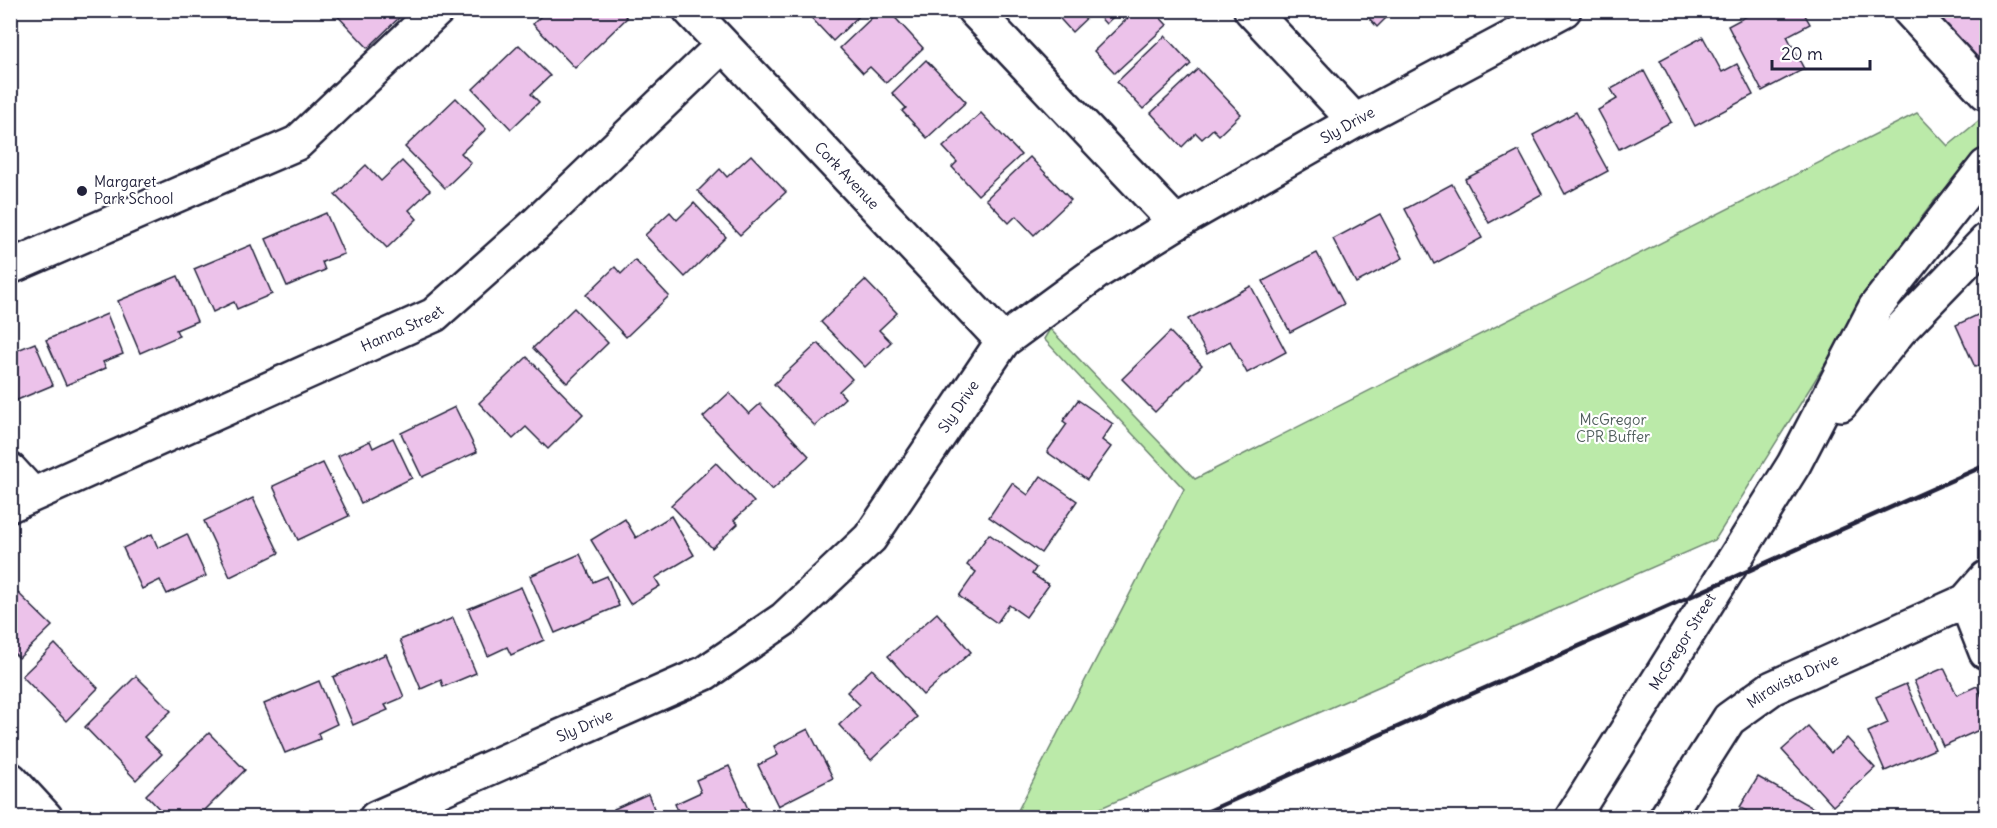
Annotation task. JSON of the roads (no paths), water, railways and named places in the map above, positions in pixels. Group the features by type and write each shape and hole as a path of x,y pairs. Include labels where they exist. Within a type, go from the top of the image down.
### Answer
{"street":[{"path":"10,267 297,143 437,10"},
{"name":"Cork Avenue","path":"690,10 1003,341"},
{"path":"974,10 1176,224"},
{"path":"1251,10 1355,121"},
{"name":"Sly Drive","path":"376,818 705,673 784,619 870,538 1003,341 1097,272 1176,224 1355,121 1564,10"},
{"path":"1909,10 1986,93"},
{"name":"Hanna Street","path":"18,490 434,315 534,226 722,46"},
{"name":"McGregor Street","path":"1572,818 1794,464 1875,308 1986,166"},
{"name":"McGregor Street","path":"1794,464 1900,330 1986,241"},
{"name":"Miravista Drive","path":"1666,818 1729,719 1772,688 1976,589 1986,652"},
{"path":"10,779 46,818"}],"railway":[{"path":"1193,818 1986,465"}],"place":[{"name":"Margaret Park School","path":"82,191"}],"park label":[{"name":"McGregor CPR Buffer","path":"1613,428"}]}
